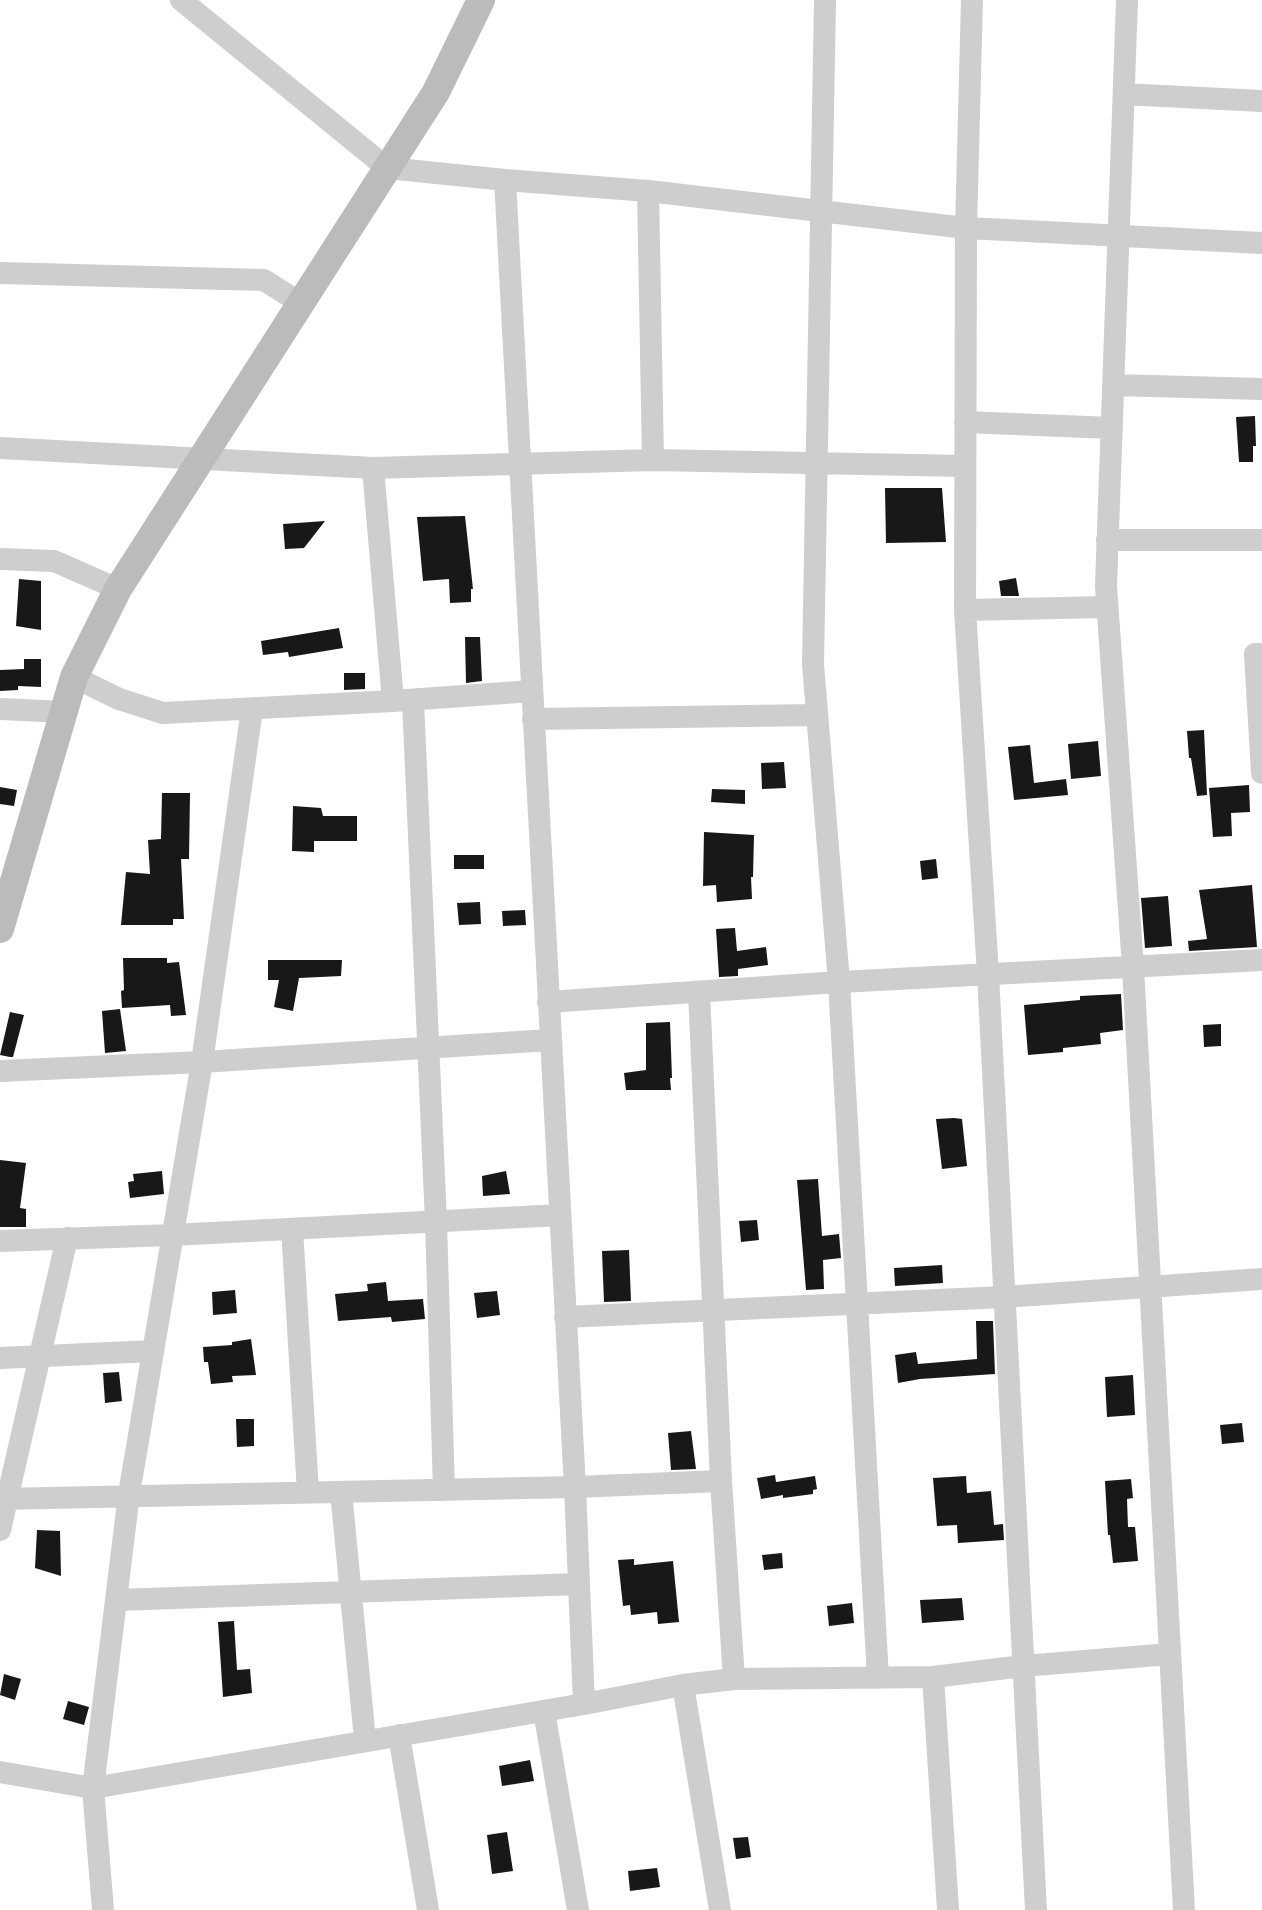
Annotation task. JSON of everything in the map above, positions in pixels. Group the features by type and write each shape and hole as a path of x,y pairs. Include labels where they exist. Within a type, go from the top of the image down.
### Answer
{"street":[{"path":"181,0 387,168 505,180 648,191 821,209 966,228 1262,243"},
{"path":"0,929 9,870 64,712 74,677 118,589 436,92 481,0"},
{"path":"825,0 815,464 813,664 840,982 878,1678"},
{"path":"972,0 966,228 965,610 988,974 1036,1910"},
{"path":"1127,0 1107,607 1132,967 1184,1910"},
{"path":"1124,94 1262,101"},
{"path":"505,180 575,1487 584,1704"},
{"path":"648,191 653,460"},
{"path":"0,273 264,280 300,304"},
{"path":"1114,385 1262,389"},
{"path":"965,422 1112,428"},
{"path":"0,448 373,468 653,460 965,466"},
{"path":"373,468 403,700 428,1047 436,1222 444,1490"},
{"path":"1108,540 1262,540"},
{"path":"0,559 54,561 118,589"},
{"path":"965,610 1107,607"},
{"path":"1262,654 1255,654 1262,772"},
{"path":"74,677 119,699 163,713 532,691"},
{"path":"0,709 64,712"},
{"path":"103,1910 93,1788 129,1494 202,1062 252,709"},
{"path":"533,719 818,715"},
{"path":"548,1002 840,982 1262,960"},
{"path":"699,992 721,1481 734,1679"},
{"path":"0,1071 202,1062 550,1040"},
{"path":"0,1241 172,1235 560,1215"},
{"path":"292,1229 308,1492"},
{"path":"0,1530 4,1499 67,1238"},
{"path":"566,1317 1004,1297 1262,1279"},
{"path":"0,1358 153,1351"},
{"path":"4,1499 129,1494 575,1487 721,1481"},
{"path":"341,1492 365,1740"},
{"path":"117,1600 579,1584"},
{"path":"0,1772 93,1788 365,1740 544,1711 683,1685 734,1679 933,1677 1023,1666 1170,1654"},
{"path":"933,1677 948,1910"},
{"path":"683,1685 720,1910"},
{"path":"544,1711 578,1910"},
{"path":"399,1735 428,1910"}],"building":[{"path":"1255,416 1256,446 1253,446 1253,462 1239,462 1236,417"},
{"path":"885,488 942,488 946,542 886,543"},
{"path":"465,516 473,589 471,589 471,602 450,603 449,579 423,581 417,517"},
{"path":"325,521 304,548 285,549 283,524"},
{"path":"1016,578 1019,596 1001,596 999,581"},
{"path":"19,579 41,581 41,630 16,626"},
{"path":"339,628 343,648 289,657 288,652 263,655 261,641"},
{"path":"465,637 480,637 482,681 466,683"},
{"path":"24,659 41,659 41,687 18,686 18,690 0,691 0,670 24,669"},
{"path":"344,673 365,673 365,689 344,690"},
{"path":"1204,730 1207,795 1197,796 1191,758 1189,758 1187,731"},
{"path":"1098,741 1101,776 1071,779 1068,744"},
{"path":"1030,745 1034,783 1066,779 1068,795 1014,800 1008,747"},
{"path":"784,762 786,788 762,789 761,763"},
{"path":"1249,785 1250,812 1231,813 1232,836 1213,837 1209,788"},
{"path":"0,787 17,790 14,806 0,804"},
{"path":"712,789 745,790 745,804 711,802"},
{"path":"162,793 190,793 189,859 181,859 184,919 173,919 173,925 121,925 126,872 150,874 148,840 161,839"},
{"path":"293,806 321,808 323,816 357,816 357,841 314,841 314,852 292,851"},
{"path":"704,832 754,835 753,877 751,877 752,899 717,902 716,885 703,886"},
{"path":"454,855 484,855 484,869 454,869"},
{"path":"936,859 938,878 922,880 920,861"},
{"path":"1252,885 1257,947 1189,951 1188,941 1207,939 1199,890"},
{"path":"1168,896 1172,946 1145,948 1141,898"},
{"path":"480,902 481,924 459,925 457,903"},
{"path":"525,910 526,925 503,926 502,911"},
{"path":"735,928 737,951 766,947 768,965 738,969 738,976 719,977 716,929"},
{"path":"123,958 167,958 167,963 179,962 186,1015 171,1016 170,1005 122,1008 121,991 124,990"},
{"path":"268,960 342,960 341,976 299,978 293,1011 274,1007 279,980 268,980"},
{"path":"1121,994 1123,1030 1100,1033 1101,1044 1063,1048 1063,1052 1028,1055 1024,1005 1080,1000 1080,996"},
{"path":"120,1009 126,1051 105,1053 102,1011"},
{"path":"10,1012 24,1015 13,1057 0,1055"},
{"path":"670,1022 671,1090 626,1090 624,1073 646,1070 646,1023"},
{"path":"1221,1024 1221,1046 1204,1047 1203,1025"},
{"path":"936,1119 962,1119 967,1166 942,1169"},
{"path":"0,1160 26,1163 20,1208 26,1209 26,1227 0,1227"},
{"path":"162,1171 164,1194 130,1198 128,1182 134,1181 133,1174"},
{"path":"506,1171 510,1194 483,1196 482,1176"},
{"path":"818,1179 822,1236 839,1234 841,1258 823,1260 824,1289 806,1290 797,1180"},
{"path":"757,1220 759,1240 741,1242 739,1221"},
{"path":"629,1250 631,1301 604,1302 602,1251"},
{"path":"942,1265 943,1283 895,1286 894,1268"},
{"path":"386,1282 388,1301 423,1299 425,1319 392,1322 391,1317 338,1321 335,1294 368,1291 367,1284"},
{"path":"235,1290 237,1313 213,1315 212,1292"},
{"path":"497,1291 500,1315 477,1318 474,1293"},
{"path":"976,1321 993,1321 995,1374 920,1379 898,1383 895,1355 916,1352 918,1364 977,1359"},
{"path":"251,1339 256,1375 232,1376 233,1382 211,1384 208,1362 204,1362 203,1347 232,1345 232,1342"},
{"path":"119,1372 122,1401 105,1403 103,1373"},
{"path":"1133,1375 1135,1415 1107,1417 1105,1377"},
{"path":"236,1419 254,1419 254,1446 237,1447"},
{"path":"1242,1423 1244,1442 1222,1444 1220,1425"},
{"path":"691,1431 696,1469 671,1470 668,1433"},
{"path":"775,1475 776,1482 815,1476 817,1489 813,1490 813,1494 783,1498 783,1495 761,1499 757,1478"},
{"path":"966,1476 967,1493 991,1491 994,1525 1003,1524 1004,1540 958,1543 957,1525 937,1526 933,1478"},
{"path":"1131,1479 1133,1498 1127,1499 1128,1527 1135,1527 1138,1561 1113,1563 1110,1535 1108,1535 1105,1481"},
{"path":"37,1530 60,1531 61,1576 35,1568"},
{"path":"782,1553 783,1568 764,1570 762,1555"},
{"path":"634,1559 634,1565 673,1561 679,1622 658,1624 657,1612 631,1615 630,1605 623,1606 618,1560"},
{"path":"962,1598 964,1620 922,1623 920,1600"},
{"path":"852,1603 854,1623 829,1626 827,1606"},
{"path":"234,1621 237,1670 250,1669 252,1693 223,1697 218,1622"},
{"path":"4,1674 21,1679 15,1700 0,1695"},
{"path":"68,1701 89,1707 84,1725 63,1719"},
{"path":"530,1760 534,1781 502,1786 499,1766"},
{"path":"507,1832 513,1871 492,1874 487,1835"},
{"path":"748,1837 751,1857 736,1859 733,1838"},
{"path":"657,1868 660,1887 630,1891 628,1871"}]}
